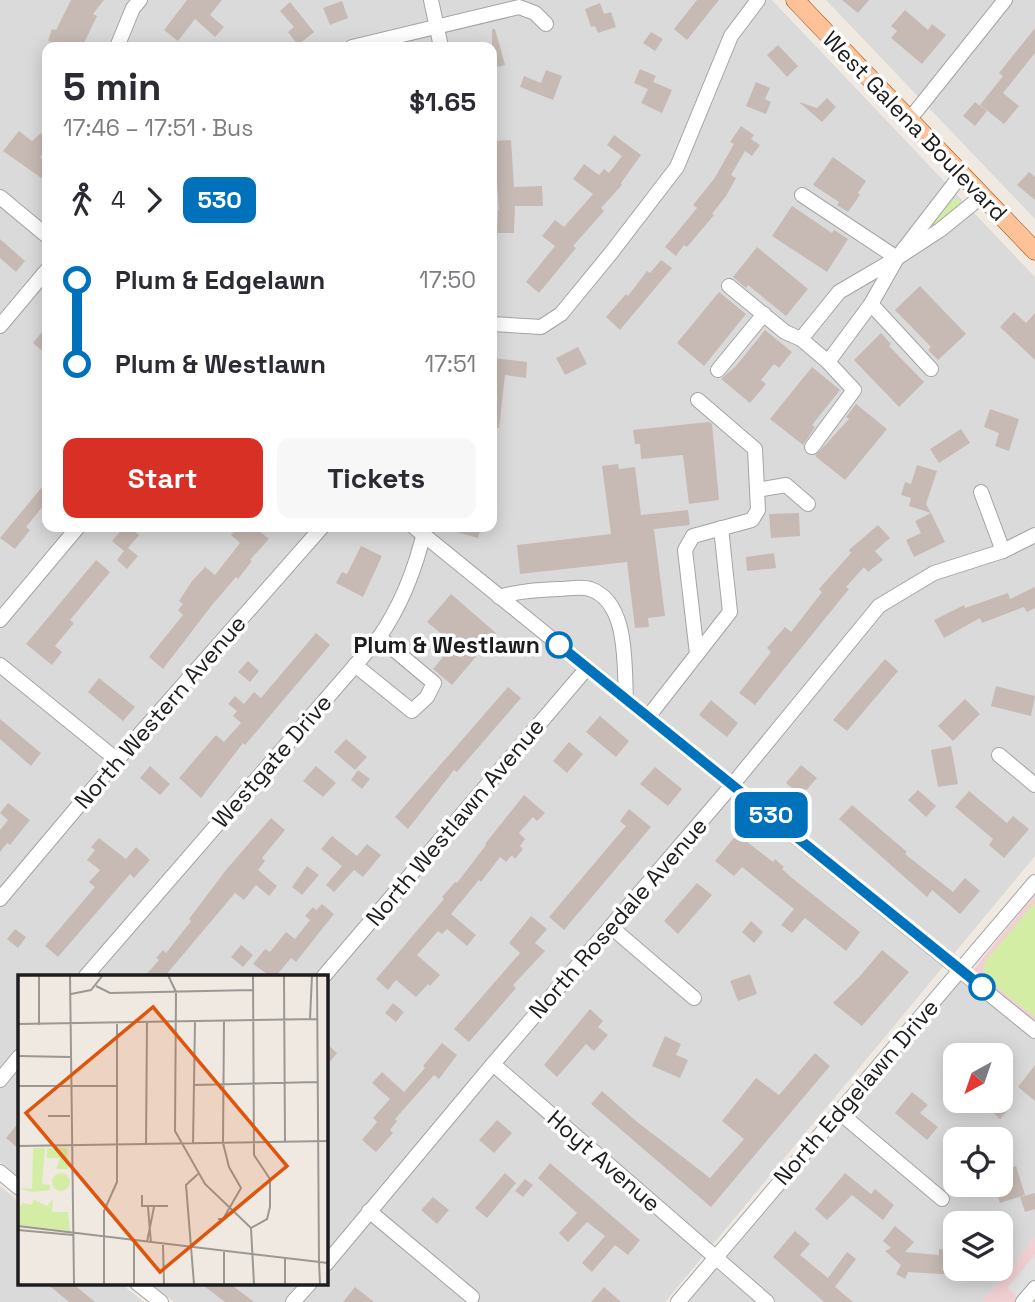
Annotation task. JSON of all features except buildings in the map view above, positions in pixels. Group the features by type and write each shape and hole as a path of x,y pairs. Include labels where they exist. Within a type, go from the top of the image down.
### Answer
{"main road":[{"name":"West Galena Boulevard","path":"795,0 1035,251"}],"street":[{"path":"119,42 133,8 140,0"},
{"path":"430,0 440,42"},
{"path":"497,324 541,327 561,314 611,253 677,167 731,36 758,0"},
{"path":"909,120 1005,0"},
{"path":"373,42 519,7 535,13 546,24"},
{"path":"828,362 871,303 897,258 961,175"},
{"path":"802,195 897,258"},
{"path":"0,197 42,232"},
{"path":"802,339 839,292 940,230 982,197"},
{"path":"0,326 42,276"},
{"path":"729,286 785,332 802,339 854,390 812,447"},
{"path":"871,303 930,369"},
{"path":"718,370 764,314"},
{"path":"697,654 685,550 693,536 752,520 758,510 755,449 698,400"},
{"path":"757,490 786,485 808,504"},
{"path":"981,492 1003,551"},
{"path":"648,717 730,612 722,528"},
{"path":"0,620 74,532"},
{"name":"North Western Avenue","path":"0,899 117,760 318,532"},
{"name":"Westgate Drive","path":"87,975 379,637 393,617 405,589 420,532"},
{"path":"424,532 499,597 1035,1031"},
{"name":"North Rosedale Avenue","path":"327,1263 733,784 879,606 934,573 1003,551 1035,535"},
{"path":"499,597 523,590 587,588 602,594 611,605 622,633 626,699"},
{"path":"355,665 412,711 427,697 434,683 379,637"},
{"path":"0,665 117,760"},
{"name":"North Westlawn Avenue","path":"325,975 587,668"},
{"path":"999,755 1035,785"},
{"name":"North Edgelawn Drive","path":"678,1302 1035,882"},
{"path":"611,927 694,998"},
{"path":"0,1080 18,1058"},
{"name":"Hoyt Avenue","path":"493,1064 767,1302"},
{"path":"840,1113 942,1199"},
{"path":"0,1172 18,1187"},
{"path":"369,1211 471,1297"},
{"path":"138,1284 161,1302"},
{"path":"293,1302 309,1284"},
{"path":"1023,1302 1035,1288"}],"shaded area":[{"path":"0,0 772,0 1035,277 1035,856 665,1302 174,1302 151,1284 327,1284 327,975 18,975 18,1177 0,1162"},
{"path":"826,0 1035,0 1035,219"},
{"path":"1035,894 1035,1022 973,970"},
{"path":"962,979 1035,1039 1035,1238 1013,1265 1013,1211 943,1211 943,1281 999,1281 982,1302 776,1302 725,1259"},
{"path":"0,1186 18,1201 18,1284 121,1284 144,1302 0,1302"},
{"path":"1035,1238 1035,1302 982,1302 999,1281 1013,1281 1013,1265"},
{"path":"1035,1255 1035,1283 1021,1300 1007,1288"},
{"path":"716,1269 755,1302 688,1302"}],"green space":[{"path":"956,198 960,201 958,207 937,225 934,224 934,217"},
{"path":"1035,902 1035,1017 994,984 983,970 988,958"}],"bus line":[{"name":"530","path":"559,645 982,987"}],"place":[{"name":"Plum & Westlawn","path":"559,645"}]}
